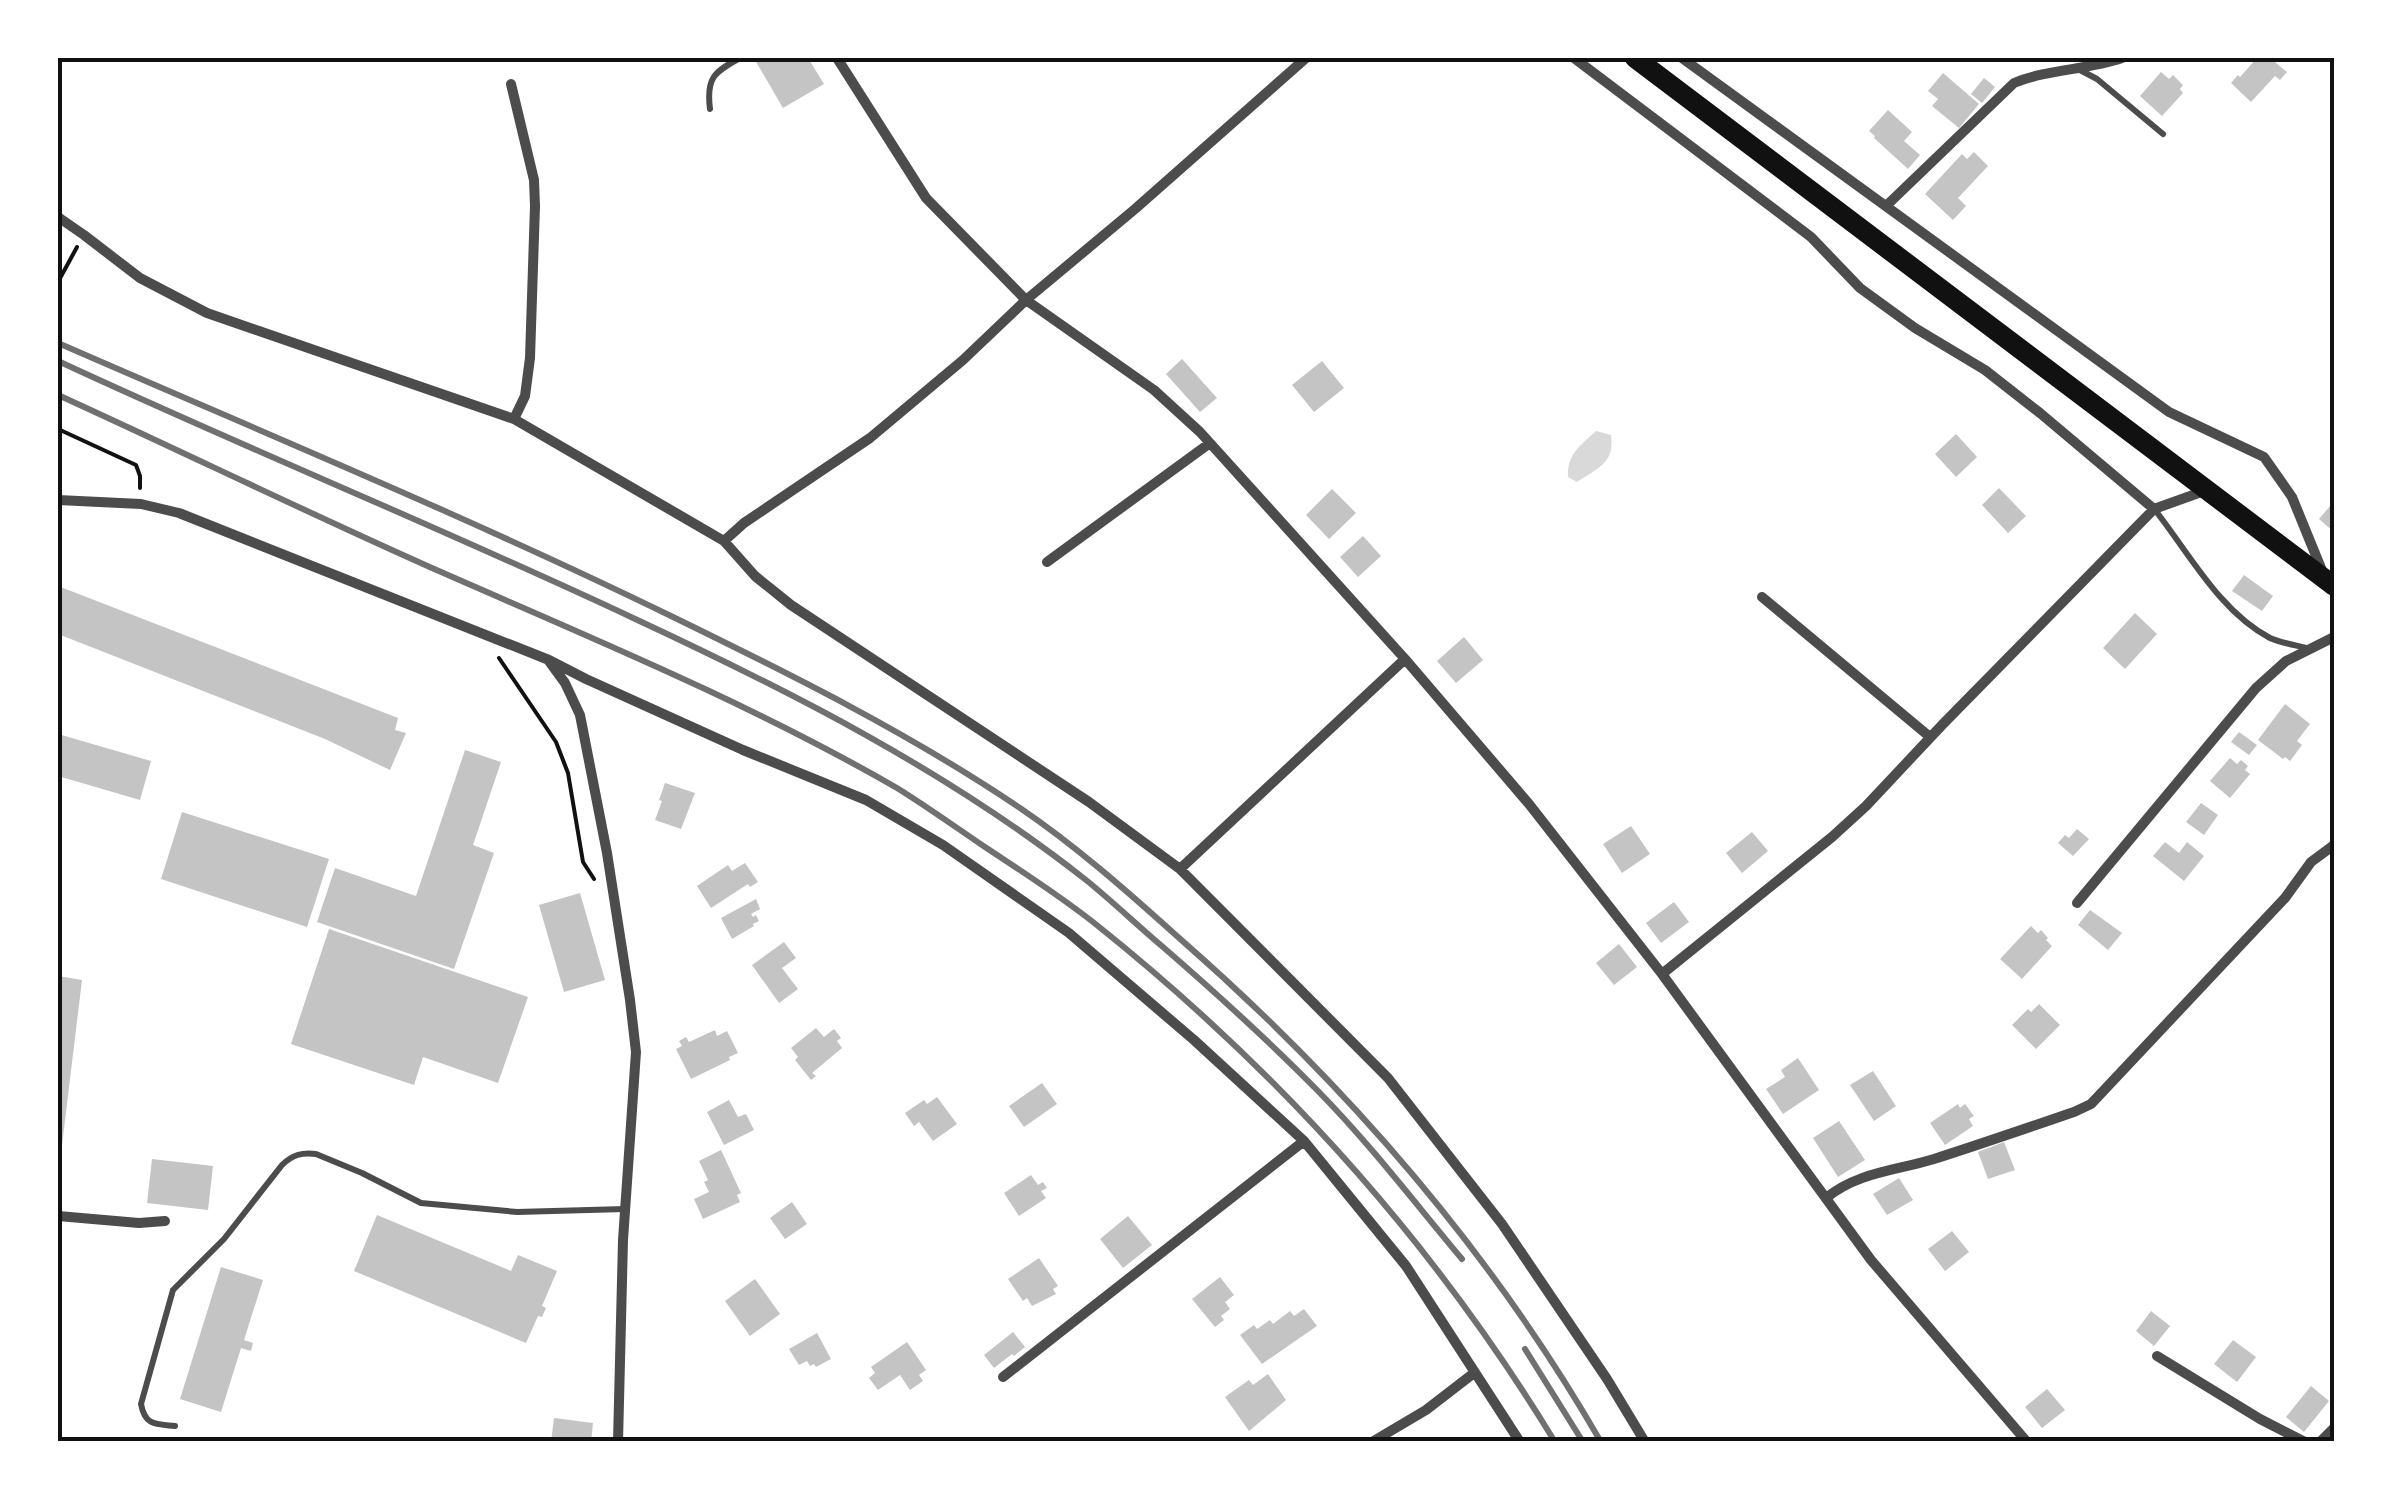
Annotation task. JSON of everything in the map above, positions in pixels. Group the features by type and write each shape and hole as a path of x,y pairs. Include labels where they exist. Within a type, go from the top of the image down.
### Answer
{"highway":[{"path":"1635,58 2330,583"}],"street":[{"path":"837,58 926,198 1026,300 1154,390 1210,443 1406,659 1529,804 1662,974 1871,1260 2027,1442"},
{"path":"724,541 744,523 870,438 1306,58"},
{"path":"1574,58 1811,237 1860,288 1915,328 1985,370 2040,412 2154,509"},
{"path":"1682,58 2169,412 2264,456 2292,498 2330,583"},
{"path":"1886,206 2014,83 2122,58"},
{"path":"511,84 534,180 535,206 530,358 525,396 514,419"},
{"path":"58,217 140,278 207,313 514,419 724,541 791,606 1089,802 1180,868 1388,1078 1502,1224 1645,1442"},
{"path":"1046,562 1210,443"},
{"path":"1662,974 1866,806 2154,509 2208,490"},
{"path":"58,500 140,504 179,513 549,660 743,750 866,800 943,845 1069,934 1194,1040 1304,1142 1406,1266 1520,1442"},
{"path":"1762,597 1930,738"},
{"path":"2076,903 2256,688 2286,661 2334,637"},
{"path":"1180,868 1406,659"},
{"path":"549,660 580,715 607,853 636,1052 624,1209 618,1442"},
{"path":"1826,1198 1856,1179 1929,1161 2091,1104 2285,898 2311,862 2334,845"},
{"path":"1003,1378 1304,1142"},
{"path":"58,1216 139,1223 164,1220"},
{"path":"2157,1356 2260,1419 2306,1442"},
{"path":"1372,1442 1426,1410 1474,1373"},
{"path":"2320,1442 2334,1428"}],"lane":[{"path":"710,110 709,84 720,69 740,58"},
{"path":"2078,68 2163,134"},
{"path":"2154,509 2222,600 2248,624 2272,639 2311,649"},
{"path":"176,1426 149,1422 143,1416 141,1404 173,1290 224,1239 282,1165 294,1156 316,1154 421,1203 517,1212 624,1209"}],"path":[{"path":"58,282 84,234"},
{"path":"58,428 136,465 140,490"},
{"path":"497,654 556,742 568,773 583,862 593,875 598,892"}],"shaded area":[{"path":"1596,431 1611,435 1608,458 1577,482 1568,477 1570,462"}],"building":[{"path":"808,58 824,84 783,108 755,60"},
{"path":"2257,58 2270,58 2287,72 2280,80 2275,76 2251,102 2231,83"},
{"path":"2161,72 2169,79 2173,75 2183,85 2183,93 2162,116 2140,96"},
{"path":"1943,73 1979,104 1959,128 1932,106 1938,99 1928,91"},
{"path":"1984,78 1995,87 1982,103 1971,94"},
{"path":"1888,110 1912,132 1904,141 1920,155 1908,169 1869,131"},
{"path":"1974,152 1988,166 1958,198 1966,206 1953,220 1925,194 1962,154 1967,159"},
{"path":"1182,359 1217,398 1200,412 1166,374"},
{"path":"1322,361 1344,388 1314,412 1292,385"},
{"path":"1956,434 1977,457 1956,477 1935,454"},
{"path":"1999,488 2026,516 2008,533 1982,505"},
{"path":"1332,489 1356,513 1329,539 1306,515"},
{"path":"2331,505 2334,508 2334,532 2319,519"},
{"path":"1363,536 1381,556 1358,577 1340,557"},
{"path":"2244,575 2273,596 2262,611 2232,591"},
{"path":"58,586 398,718 395,730 406,733 390,770 325,739 58,634"},
{"path":"2135,613 2157,634 2125,669 2103,648"},
{"path":"1464,637 1483,660 1456,683 1437,661"},
{"path":"2285,704 2310,724 2297,741 2302,745 2290,761 2258,740"},
{"path":"2239,732 2257,745 2249,755 2231,742"},
{"path":"58,734 151,761 140,800 58,776"},
{"path":"465,750 501,762 473,845 494,853 454,969 317,922 335,868 416,896"},
{"path":"2230,758 2237,764 2241,760 2250,774 2230,798 2210,781"},
{"path":"665,783 695,793 681,829 655,820"},
{"path":"2201,803 2218,815 2204,835 2186,822"},
{"path":"182,812 329,859 307,927 161,879"},
{"path":"1631,826 1650,854 1622,873 1603,844"},
{"path":"2077,829 2089,839 2073,856 2058,843"},
{"path":"1752,832 1768,851 1742,873 1726,853"},
{"path":"2165,842 2179,853 2187,842 2204,856 2184,881 2153,856"},
{"path":"745,863 758,882 750,887 748,884 711,908 697,886 728,865 732,871"},
{"path":"580,893 605,980 564,992 539,905"},
{"path":"756,899 760,909 751,914 759,921 732,939 721,918"},
{"path":"1674,902 1689,922 1661,943 1646,923"},
{"path":"2090,910 2122,933 2108,950 2078,925"},
{"path":"2031,926 2038,933 2041,930 2052,946 2022,979 2000,959"},
{"path":"329,929 528,997 498,1083 423,1057 414,1085 291,1044"},
{"path":"784,942 796,958 782,968 798,989 779,1003 752,965"},
{"path":"1619,944 1637,967 1614,985 1596,963"},
{"path":"58,976 82,980 60,1162 58,1162"},
{"path":"2039,1004 2060,1025 2036,1049 2012,1025"},
{"path":"816,1028 824,1037 834,1029 842,1048 812,1073 816,1076 811,1080 791,1048"},
{"path":"715,1030 717,1036 727,1031 738,1053 691,1079 676,1049 682,1046 679,1041 686,1037 689,1042"},
{"path":"1798,1058 1819,1090 1783,1114 1766,1089 1785,1077 1781,1070"},
{"path":"1873,1071 1896,1106 1874,1121 1850,1085"},
{"path":"1042,1083 1057,1104 1024,1127 1009,1106"},
{"path":"937,1097 957,1124 933,1141 919,1122 914,1126 905,1113 924,1100 927,1104"},
{"path":"729,1100 738,1117 746,1114 754,1130 724,1145 707,1112"},
{"path":"1958,1104 1960,1108 1965,1104 1974,1116 1969,1119 1973,1126 1945,1145 1930,1123"},
{"path":"1839,1121 1865,1160 1838,1177 1813,1138"},
{"path":"2004,1142 2015,1170 1988,1179 1978,1152"},
{"path":"721,1150 741,1193 737,1195 740,1202 703,1219 694,1199 709,1192 699,1161"},
{"path":"152,1159 213,1166 208,1210 147,1203"},
{"path":"1031,1175 1038,1185 1043,1182 1047,1188 1041,1191 1046,1198 1019,1216 1004,1193"},
{"path":"1899,1178 1913,1200 1887,1215 1873,1194"},
{"path":"792,1202 807,1224 785,1239 770,1218"},
{"path":"377,1215 511,1271 518,1255 557,1271 542,1306 546,1308 526,1343 354,1271"},
{"path":"1128,1216 1152,1245 1123,1268 1100,1239"},
{"path":"1952,1231 1969,1252 1945,1271 1928,1249"},
{"path":"1039,1258 1058,1286 1053,1289 1056,1294 1032,1306 1027,1298 1023,1301 1008,1279"},
{"path":"221,1267 263,1280 244,1340 253,1343 251,1351 241,1348 221,1412 180,1399"},
{"path":"1220,1277 1234,1295 1225,1302 1230,1309 1221,1316 1224,1320 1215,1327 1192,1299"},
{"path":"755,1279 780,1314 750,1336 725,1301"},
{"path":"1304,1309 1317,1326 1262,1364 1240,1335 1254,1325 1257,1329 1270,1320 1273,1324 1290,1311 1294,1316"},
{"path":"2151,1311 2170,1326 2154,1346 2136,1331"},
{"path":"1013,1332 1025,1347 994,1368 984,1355"},
{"path":"817,1333 831,1359 816,1367 807,1361 799,1365 789,1349"},
{"path":"2233,1340 2256,1357 2237,1382 2214,1364"},
{"path":"907,1342 926,1370 919,1375 923,1381 910,1390 900,1375 878,1390 869,1378 875,1373 871,1367"},
{"path":"1268,1374 1286,1400 1249,1431 1225,1397 1249,1380 1253,1385"},
{"path":"2311,1386 2329,1401 2304,1432 2286,1417"},
{"path":"2047,1389 2065,1410 2042,1428 2025,1407"},
{"path":"554,1418 593,1423 591,1442 551,1442"}],"railway":[{"path":"58,343 443,510 671,616 892,730 1041,823 1121,886 1239,992 1356,1110 1463,1237 1512,1303 1601,1442"},
{"path":"58,361 691,645 866,735 979,803 1086,880 1261,1036 1356,1132 1462,1259"},
{"path":"58,395 784,727 897,788 1055,894 1165,982 1229,1040 1349,1164 1458,1298 1555,1442"},
{"path":"1525,1349 1583,1442"}]}
